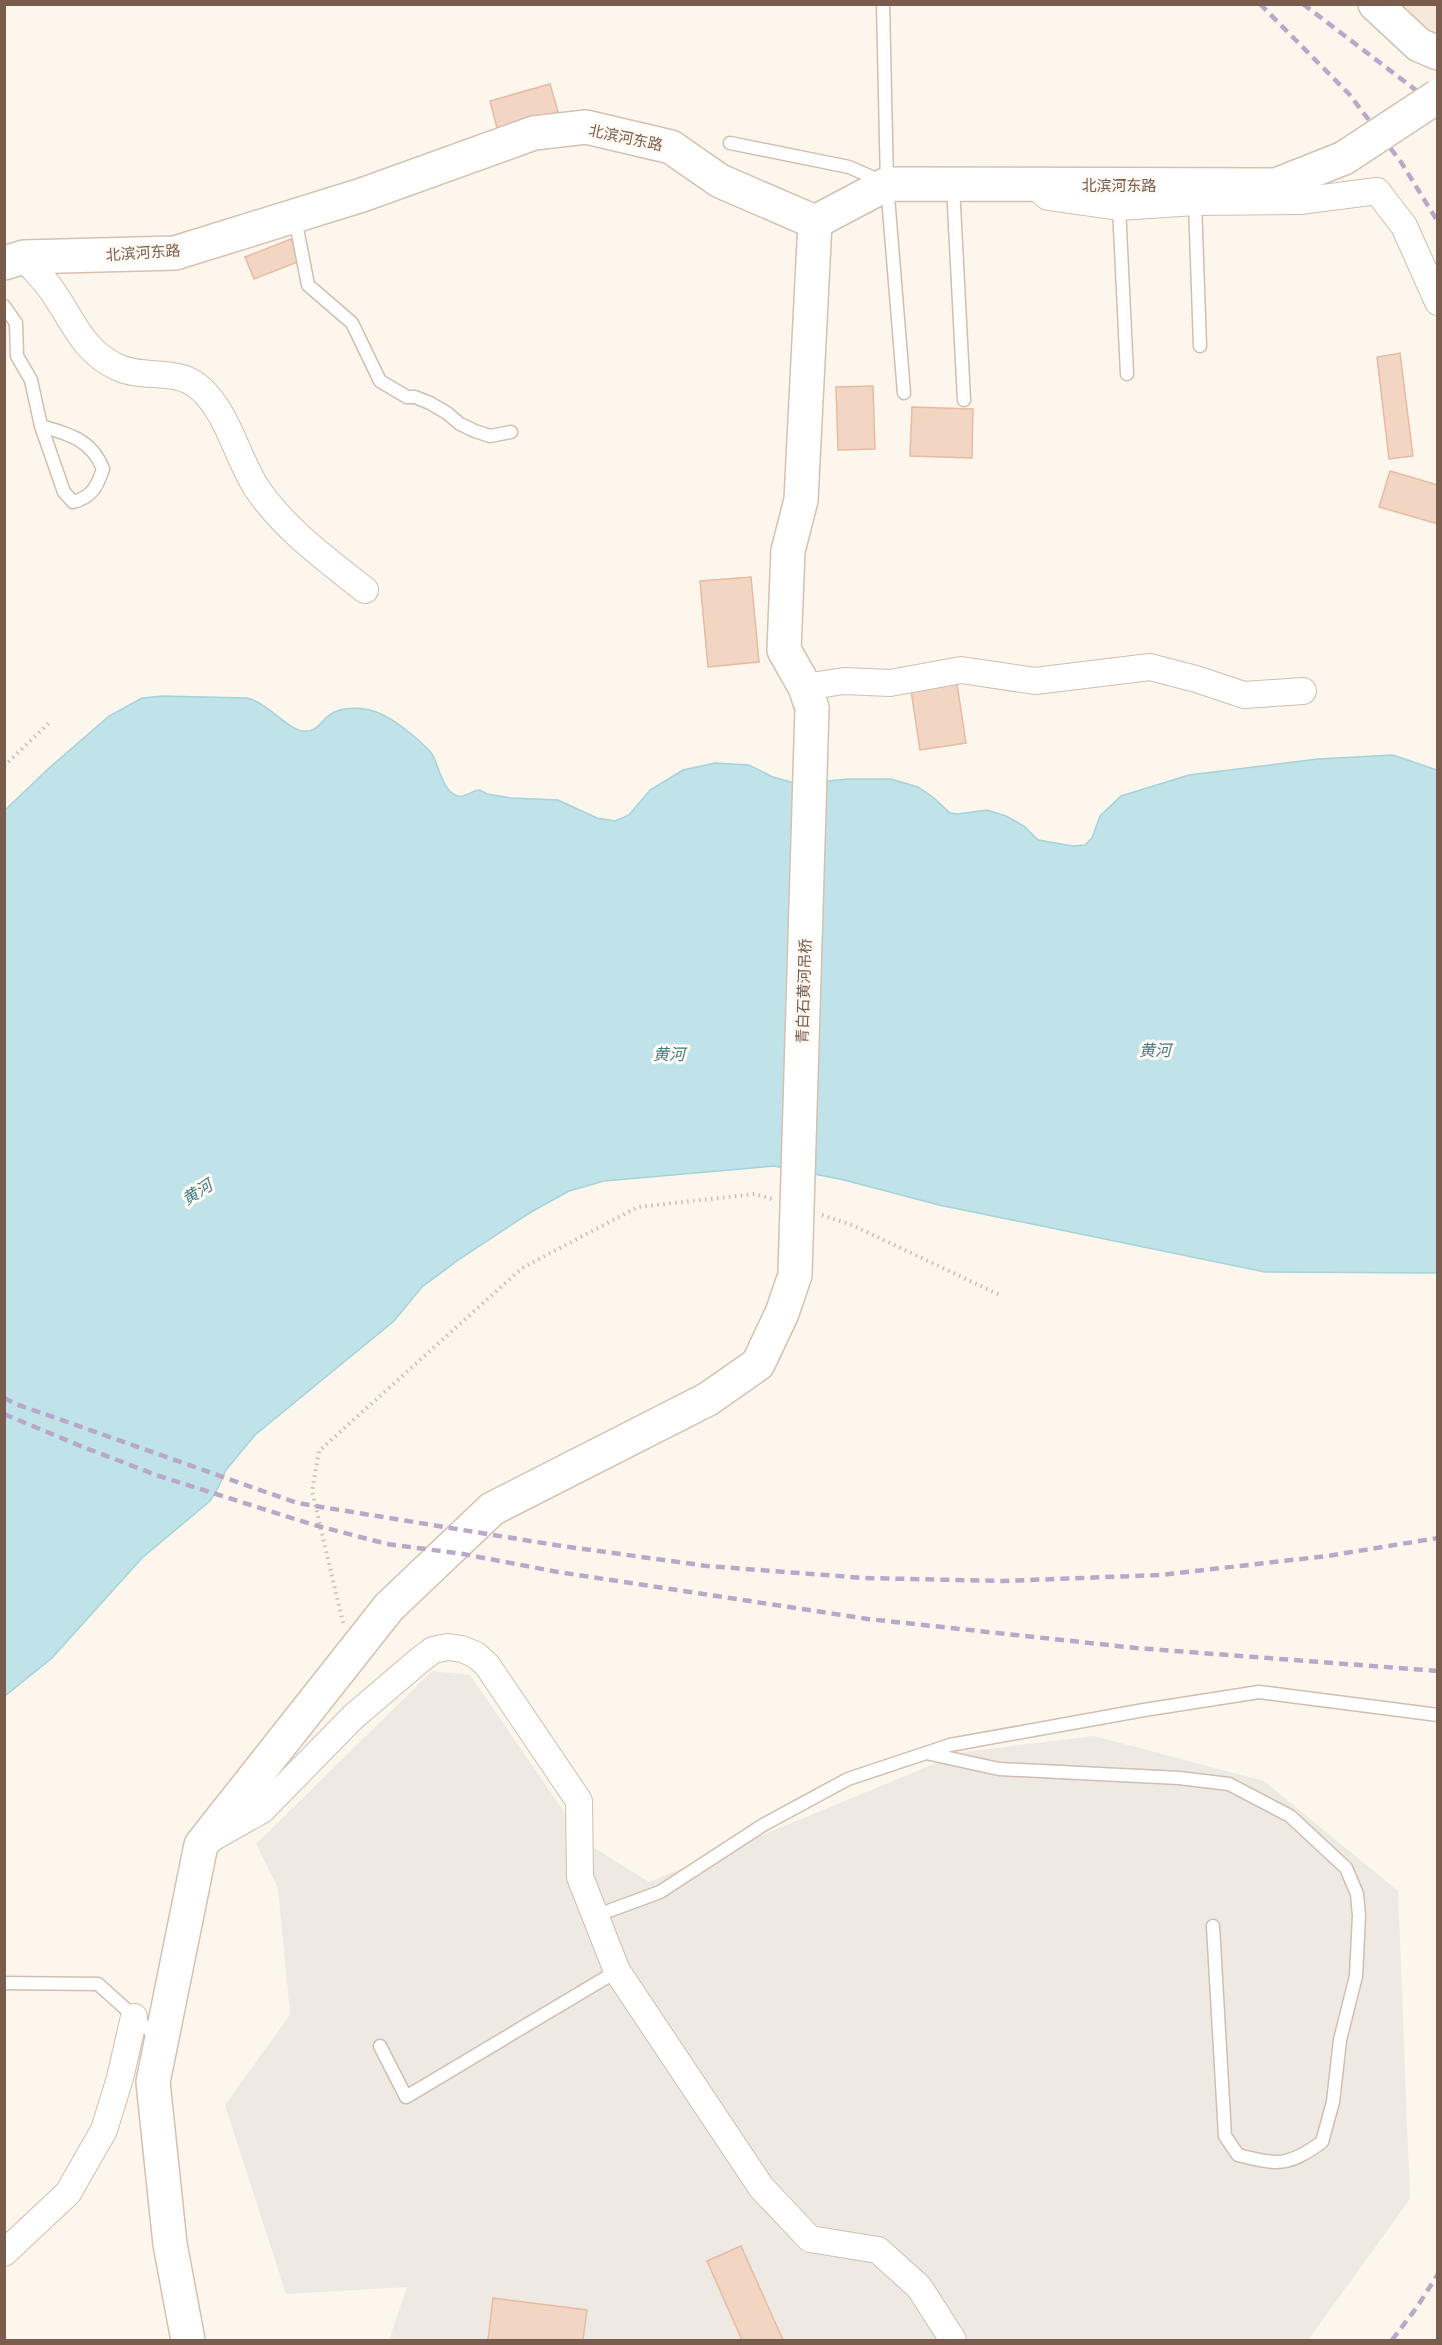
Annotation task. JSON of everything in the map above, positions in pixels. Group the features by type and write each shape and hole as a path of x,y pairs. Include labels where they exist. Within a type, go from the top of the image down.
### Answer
{"street":[{"path":"1375,4 1419,45 1437,53"},
{"name":"北滨河东路","path":"10,258 175,253 362,195 534,133 586,127 672,147 720,181 815,222 887,184 1276,185 1344,158 1437,96"},
{"path":"1034,185 1048,197 1119,207 1195,202 1300,201 1377,191 1404,226 1437,302"},
{"path":"815,222 801,500 788,551 784,650 809,697 844,681 890,683 961,670 1035,681 1150,667 1244,695 1304,691"},
{"path":"10,258 53,292 74,329 93,351 118,368 147,376 177,375 199,387 220,413 256,487 298,536 365,590"},
{"name":"青白石黄河吊桥","path":"201,1845 389,1607 492,1509 708,1399 758,1364 782,1313 795,1275 809,697"},
{"path":"188,2340 170,2244 153,2082 201,1845 261,1810 353,1717 433,1650 448,1647 462,1649 476,1655 487,1665 579,1801 580,1877 617,1971 761,2187 810,2239 878,2250 920,2287 953,2340"},
{"path":"4,2253 68,2193 104,2130 120,2078 134,2017"}],"lane":[{"path":"883,4 887,184 904,393"},
{"path":"730,143 849,167 887,184"},
{"path":"953,184 964,400"},
{"path":"1195,202 1200,346"},
{"path":"1119,207 1127,375"},
{"path":"295,216 308,285 352,324 380,381 407,397 415,397 430,404 475,431 490,436 511,432"},
{"path":"4,306 16,323 17,356 31,380 41,426 64,492 73,502 86,499 97,487 103,469 98,456 82,442 67,434 41,426"},
{"path":"595,1916 660,1892 763,1825 848,1779 950,1745 1259,1692 1437,1715"},
{"path":"926,1753 999,1769 1179,1778 1229,1784 1290,1816 1346,1868 1357,1894 1359,1916 1356,1976 1340,2040 1333,2102 1322,2142 1300,2158 1272,2163 1238,2155 1225,2136 1213,1926"},
{"path":"380,2046 406,2097 617,1971"},
{"path":"4,1983 98,1984 161,2041"}],"path":[{"path":"4,766 50,722"},
{"path":"350,1656 312,1491 319,1451 522,1268 638,1207 755,1194 777,1201"},
{"path":"820,1215 852,1225 1002,1296"}],"shaded area":[{"path":"1390,5 1437,5 1437,50"},
{"path":"432,1671 470,1675 585,1842 649,1882 963,1752 1094,1736 1264,1781 1398,1891 1410,2199 1308,2340 389,2340 407,2287 286,2294 225,2105 290,2015 278,1888 256,1844"}],"water":[{"name":"黄河","path":"162,696 247,698 293,727 306,731 316,728 333,712 340,710 354,708 375,712 401,726 428,749 435,759 445,785 453,794 461,796 480,790 487,794 511,798 558,800 597,818 615,821 629,815 650,790 683,770 715,763 749,765 773,777 798,784 848,779 891,779 918,787 950,813 987,810 1006,816 1024,826 1038,840 1073,846 1085,845 1092,838 1100,816 1121,796 1189,775 1318,759 1393,755 1437,770 1437,1273 1265,1272 939,1205 844,1180 774,1166 604,1181 569,1191 531,1212 422,1287 394,1321 255,1435 226,1470 210,1501 142,1558 52,1658 5,1696 5,810 109,716 142,698"}],"building":[{"path":"550,84 558,112 497,128 490,101"},
{"path":"291,239 300,261 254,279 245,257"},
{"path":"1400,353 1413,456 1389,459 1377,357"},
{"path":"873,386 875,449 838,450 836,387"},
{"path":"912,407 973,409 972,458 910,456"},
{"path":"1390,471 1438,485 1438,524 1379,507"},
{"path":"751,577 759,662 708,667 700,581"},
{"path":"956,677 966,743 920,750 910,684"},
{"path":"741,2246 783,2340 742,2340 707,2261"},
{"path":"493,2298 587,2310 583,2340 488,2340"}],"railway":[{"path":"1260,4 1349,94 1401,162 1438,222"},
{"path":"1303,4 1438,107"},
{"path":"4,1398 297,1503 555,1545 707,1566 864,1578 1003,1581 1160,1575 1327,1556 1438,1538"},
{"path":"4,1414 159,1476 314,1525 387,1544 463,1554 558,1572 868,1619 1136,1648 1438,1671"},
{"path":"1392,2340 1438,2274"}]}
